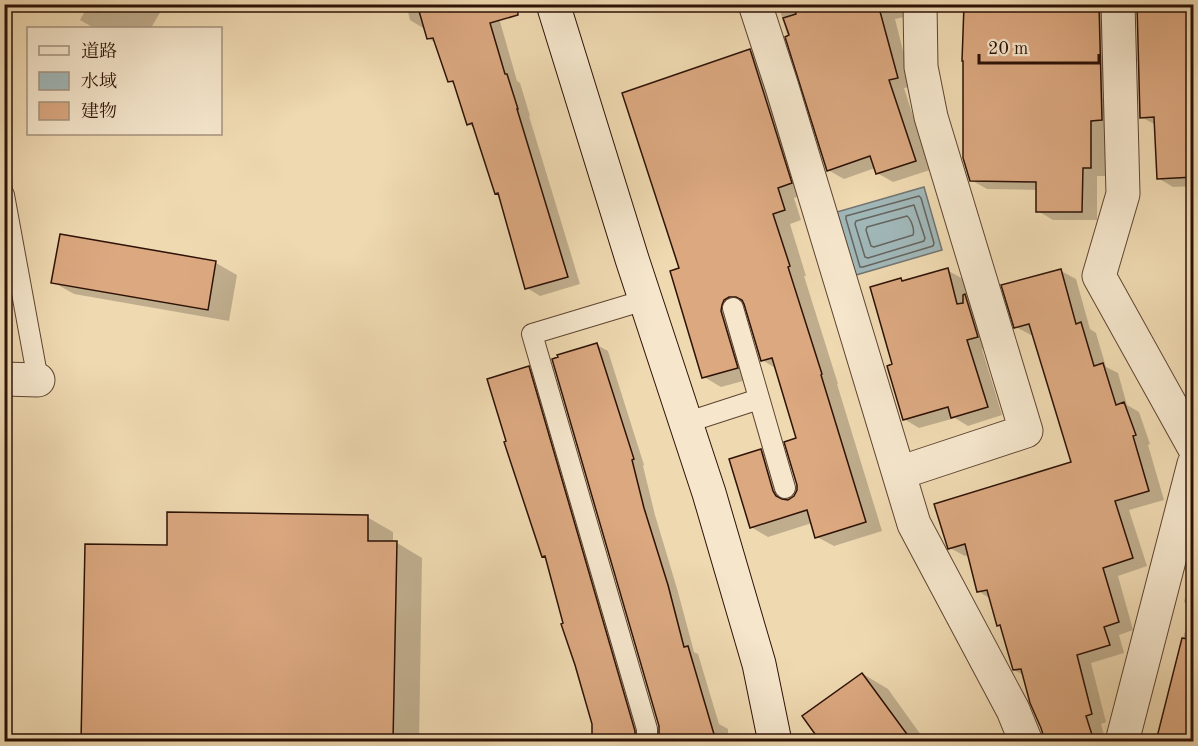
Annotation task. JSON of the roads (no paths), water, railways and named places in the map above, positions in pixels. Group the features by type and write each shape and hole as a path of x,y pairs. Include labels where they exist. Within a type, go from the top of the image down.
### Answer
{"street":[{"path":"553,4 708,493 759,664 775,741"},
{"path":"755,4 914,524 1013,710 1026,741"},
{"path":"899,473 1026,431 931,117 921,67 920,4"},
{"path":"1118,4 1124,194 1099,276 1194,447"},
{"path":"4,379 38,380"},
{"path":"1122,741 1194,464"}],"lane":[{"path":"4,195 38,380"},
{"path":"645,300 532,334 647,729 647,741"},
{"path":"733,308 785,488"},
{"path":"686,423 759,399"}],"water":[{"path":"924,187 942,250 856,275 837,212"}]}
